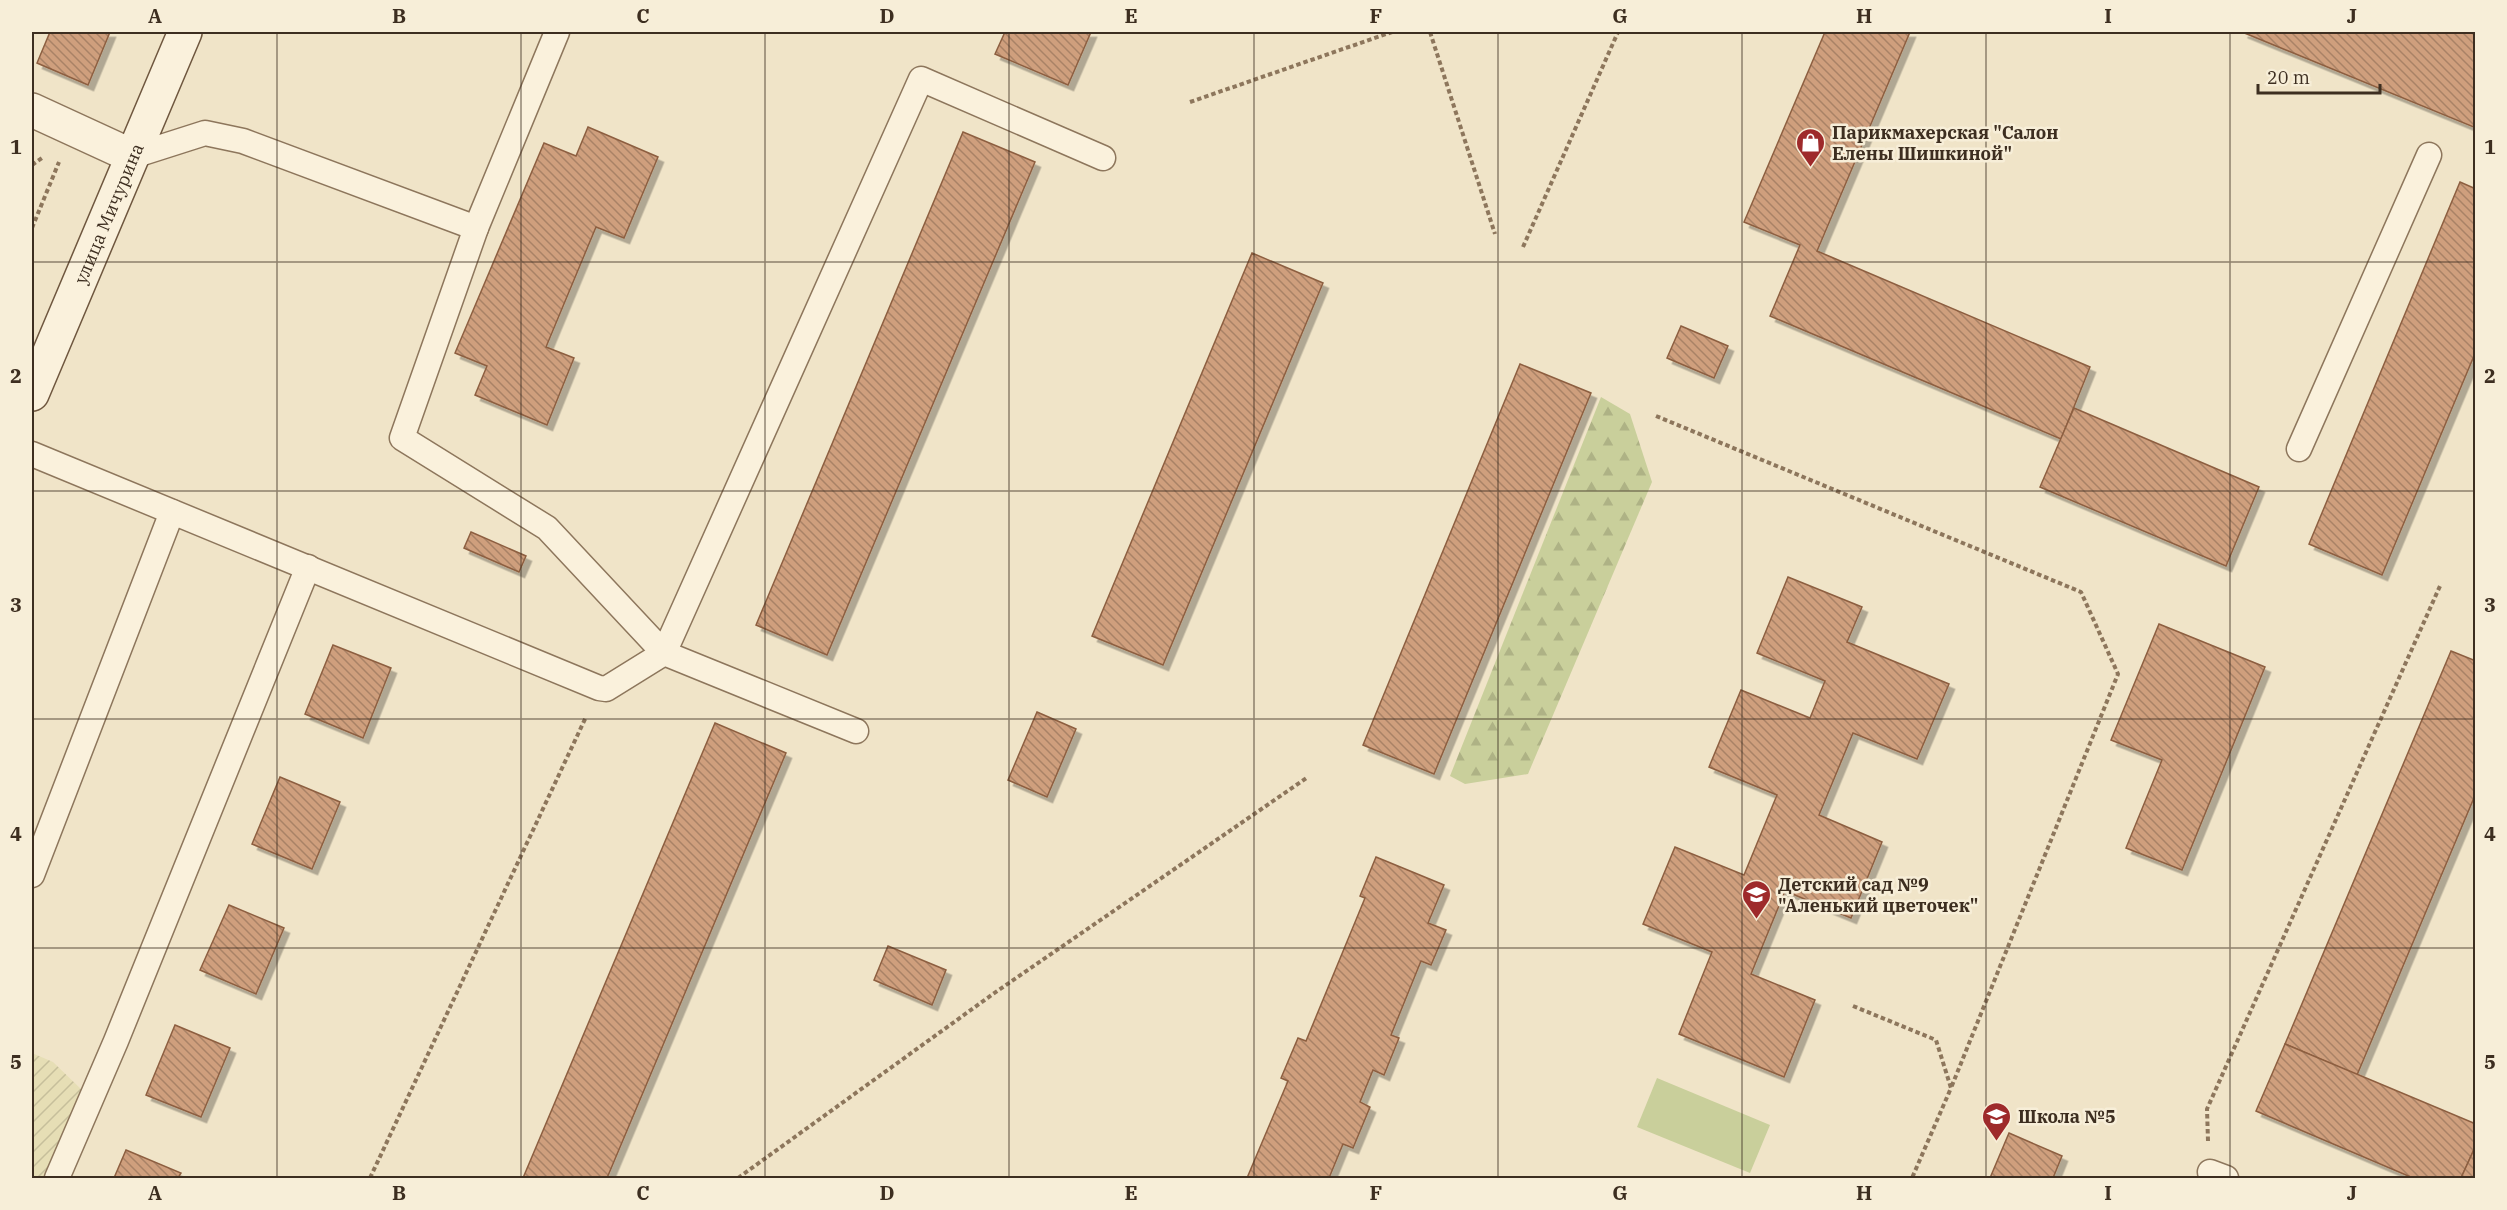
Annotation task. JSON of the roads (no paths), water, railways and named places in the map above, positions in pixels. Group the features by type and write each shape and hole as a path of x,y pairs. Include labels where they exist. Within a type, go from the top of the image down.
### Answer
{"street":[{"name":"улица Мичурина","path":"32,394 185,32"},
{"path":"32,110 133,156"}],"lane":[{"path":"557,32 476,228 402,438 547,528 664,654 856,731"},
{"path":"32,454 606,689 664,654 921,79 1103,158"},
{"path":"133,156 205,133 243,141 476,228"},
{"path":"2300,449 2429,155"},
{"path":"32,875 172,512"},
{"path":"57,1179 121,1030 308,567"}],"place":[{"name":"Парикмахерская \"Салон Елены Шишкиной\"","path":"1811,168"},
{"name":"Детский сад №9 \"Аленький цветочек\"","path":"1757,920"},
{"name":"Школа №5","path":"1997,1142"}]}
